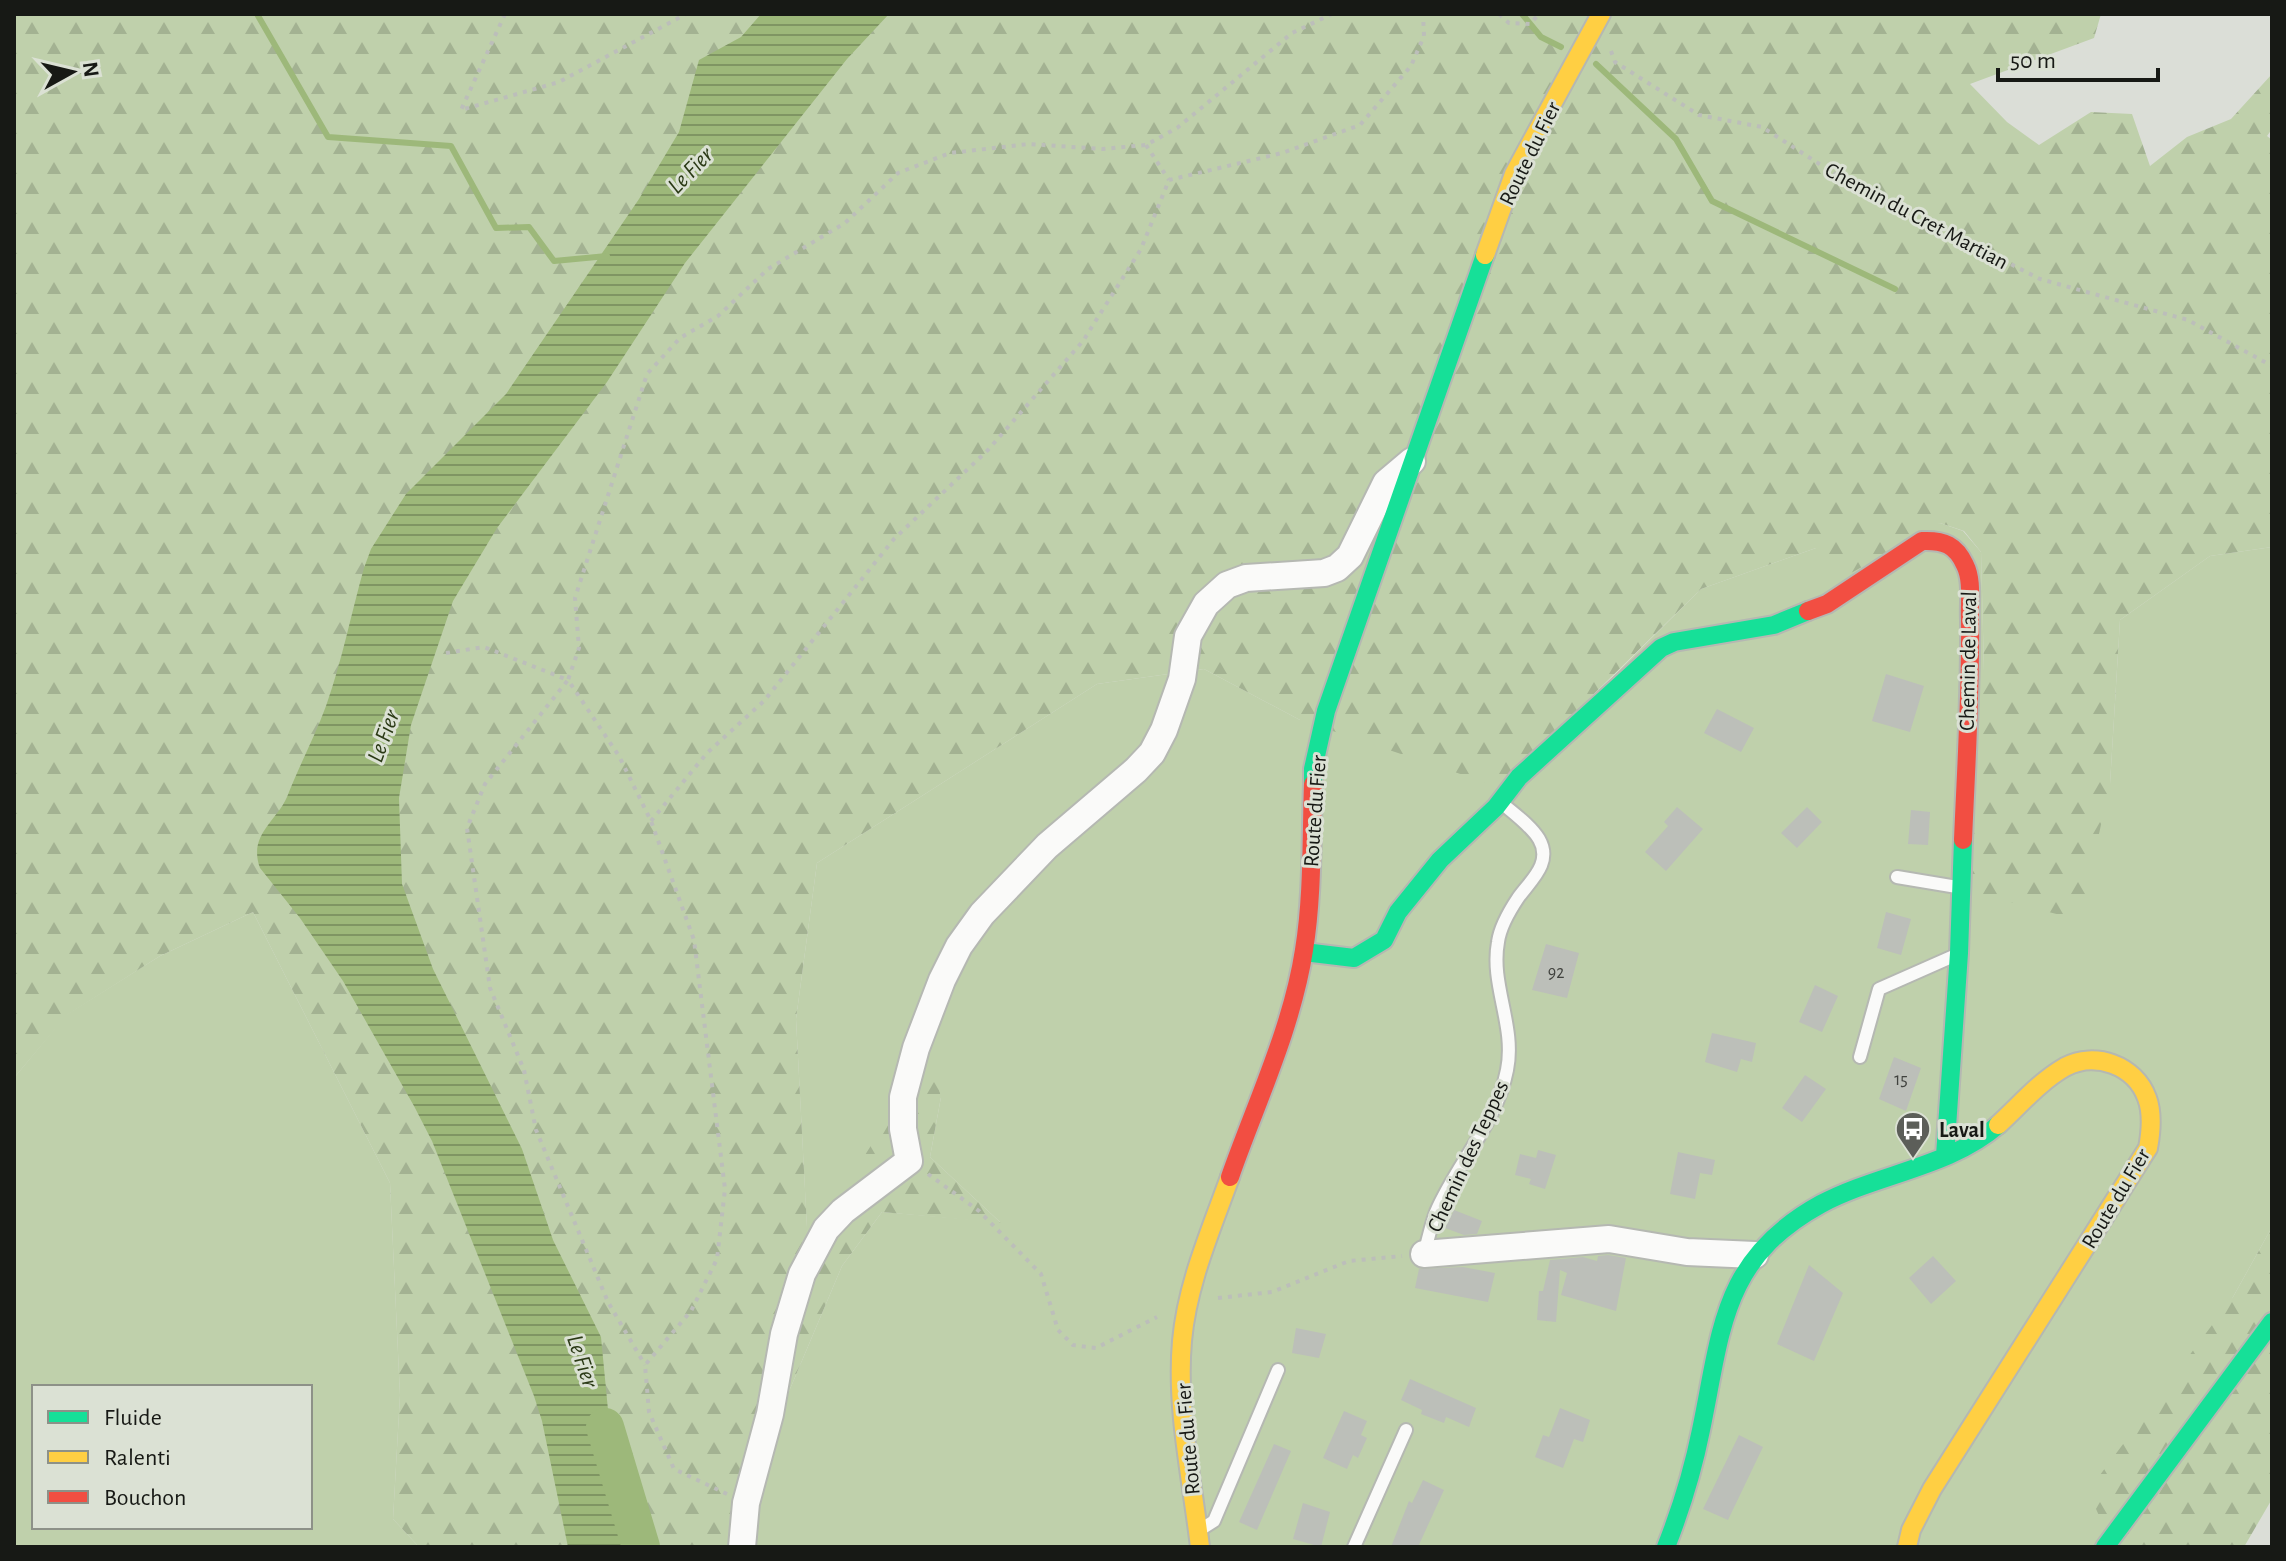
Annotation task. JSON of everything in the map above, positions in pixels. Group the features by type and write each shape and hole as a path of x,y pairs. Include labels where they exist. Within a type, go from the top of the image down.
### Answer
{"main road":[{"name":"Route du Fier","path":"1198,1540 1181,1394 1182,1339 1195,1273 1292,1005 1309,913 1313,769 1326,711 1514,174 1600,17"},
{"name":"Chemin de Laval","path":"1304,952 1354,958 1384,940 1398,912 1440,860 1500,802 1519,777 1661,648 1674,642 1774,625 1827,604 1922,541 1938,540 1951,544 1966,566 1969,579 1970,643 1959,953 1945,1156"},
{"name":"Route du Fier","path":"1666,1547 1681,1511 1694,1460 1724,1315 1737,1283 1771,1237 1822,1204 1988,1136 2044,1081 2064,1066 2083,1060 2103,1059 2120,1065 2138,1080 2149,1103 2152,1123 2148,1148 1932,1489 1911,1530 1907,1547"},
{"path":"2105,1547 2272,1322"}],"street":[{"path":"742,1547 746,1503 770,1414 784,1334 802,1274 826,1229 843,1211 909,1161 903,1129 903,1097 916,1048 942,980 959,946 982,914 1047,846 1152,753 1164,730 1182,679 1188,636 1206,604 1227,585 1246,578 1324,573 1337,568 1350,556 1386,483 1414,458"},
{"name":"Chemin des Teppes","path":"1424,1254 1609,1239 1687,1252 1755,1255"}],"lane":[{"name":"Chemin des Teppes","path":"1424,1254 1436,1213 1492,1109 1507,1071 1510,1036 1498,978 1498,942 1519,896 1539,874 1543,855 1541,842 1532,830 1500,802"},
{"path":"1897,877 1960,888"},
{"path":"1860,1057 1879,989 1959,953"},
{"path":"1198,1540 1214,1521 1278,1370"},
{"path":"1354,1547 1406,1430"}],"path":[{"path":"505,14 461,110 559,82 686,14"},
{"path":"746,1503 674,1469 649,1412 645,1365 608,1302 536,1130 524,1070 490,988 467,828 485,784 568,680 579,648 575,598 647,374 680,338 718,316 768,269 845,223 898,173 950,153 1029,144 1102,149 1146,145 1177,128 1292,33 1332,14"},
{"path":"1169,180 1282,153 1360,125 1411,66 1424,36 1423,14"},
{"path":"1499,14 1509,23 1530,24 1539,14"},
{"name":"Chemin du Cret Martian","path":"1600,17 1615,62 1699,115 1762,127 1838,176 2040,279 2188,320 2272,366"},
{"path":"1146,145 1169,180"},
{"path":"651,821 707,753 764,701 894,539 988,450 1083,341 1141,249 1169,180"},
{"path":"446,653 484,647 568,680 619,756 651,821 694,940 725,1189 717,1259 691,1311 645,1365"},
{"name":"Chemin des Teppes","path":"909,1161 979,1211 1041,1274 1058,1330 1073,1345 1096,1348 1188,1301 1272,1292 1349,1261 1424,1254"}],"green space":[{"path":"14,14 2101,14 2094,38 1970,84 2007,122 2039,145 2091,112 2132,114 2150,166 2187,137 2231,119 2272,74 2272,129 2267,136 2272,140 2272,547 2210,556 2120,620 2110,784 2080,920 1971,892 1984,671 1981,552 1964,531 1940,523 1844,577 1816,548 1701,589 1499,787 1300,720 1204,669 1097,684 817,863 796,1019 808,1246 929,1053 941,1097 930,1157 1001,1223 882,1212 842,1266 735,1519 734,1547 419,1547 393,1519 400,1395 390,1183 253,912 160,956 67,1015 14,1078"},
{"path":"1940,523 1963,531 1981,552 1984,671 2110,784 2120,620 2210,556 2272,547 2272,1227 2233,1297 2113,1547 734,1547 735,1519 842,1266 882,1212 1000,1222 930,1157 941,1097 808,1248 796,1019 817,863 1097,684 1204,669 1300,720 1572,717 1701,589 1816,548"},
{"path":"253,912 390,1183 400,1395 393,1519 419,1547 14,1547 14,1078 66,1015 160,956"},
{"path":"2272,1227 2272,1499 2244,1547 2113,1547 2088,1491 2233,1297"}],"water":[{"path":"761,14 889,14 847,59 685,263 607,382 497,528 453,601 411,725 399,798 402,884 433,969 522,1149 553,1240 601,1337 611,1441 638,1547 568,1547 534,1396 432,1141 343,981 300,918 260,868 258,846 287,797 326,706 371,549 406,494 506,394 639,199 679,132 699,60 741,37"}],"building":[{"path":"1886,674 1924,686 1910,732 1872,721"},
{"path":"1717,709 1754,728 1741,752 1704,733"},
{"path":"1677,807 1703,829 1666,871 1645,852 1668,826 1664,822"},
{"path":"1807,807 1822,822 1797,848 1781,833"},
{"path":"1911,810 1930,812 1928,845 1908,844"},
{"path":"1886,912 1911,919 1901,955 1877,948"},
{"path":"1546,944 1579,953 1567,998 1532,990"},
{"path":"1815,985 1838,996 1822,1032 1799,1022"},
{"path":"1712,1033 1756,1043 1752,1062 1741,1059 1737,1072 1705,1062"},
{"path":"1894,1057 1921,1068 1906,1111 1879,1099"},
{"path":"1805,1075 1826,1089 1802,1122 1782,1108"},
{"path":"1538,1150 1556,1155 1545,1189 1529,1184 1531,1179 1515,1175 1520,1154 1536,1158"},
{"path":"1678,1152 1715,1160 1712,1175 1700,1173 1695,1199 1670,1194"},
{"path":"1454,1210 1482,1221 1477,1234 1464,1235 1445,1228"},
{"path":"1598,1256 1626,1258 1616,1311 1561,1295 1567,1273 1560,1270 1556,1322 1537,1320 1539,1291 1543,1291 1550,1260 1583,1257 1597,1261"},
{"path":"1933,1256 1956,1281 1931,1304 1909,1278"},
{"path":"1809,1265 1843,1293 1814,1361 1777,1344"},
{"path":"1463,1267 1495,1273 1488,1302 1415,1288 1419,1269"},
{"path":"1296,1328 1326,1334 1319,1358 1292,1353"},
{"path":"1410,1379 1476,1408 1469,1427 1446,1417 1444,1423 1421,1414 1422,1410 1401,1400"},
{"path":"1560,1408 1590,1420 1583,1442 1574,1439 1563,1468 1535,1457 1543,1435 1549,1437"},
{"path":"1344,1411 1367,1421 1361,1435 1367,1438 1358,1458 1353,1455 1347,1469 1323,1458"},
{"path":"1739,1435 1763,1447 1728,1520 1703,1509"},
{"path":"1274,1444 1291,1451 1257,1530 1239,1522"},
{"path":"1423,1480 1444,1490 1418,1547 1391,1547 1409,1501 1412,1503"},
{"path":"1303,1503 1330,1512 1321,1547 1293,1539"}],"waterway":[{"path":"257,14 328,137 451,146 496,228 529,227 554,261 607,256"},
{"path":"1522,14 1541,37 1561,47"},
{"path":"1596,64 1676,139 1712,201 1895,289"},
{"name":"Le Fier","path":"605,1427 641,1547"}],"traffic: fast":[{"path":"1313,784 1313,769 1326,711 1485,255"},
{"path":"1304,952 1354,958 1384,940 1398,912 1440,860 1496,807 1519,777 1661,648 1674,642 1774,625 1808,611"},
{"path":"1945,1156 1959,953 1963,840"},
{"path":"1666,1547 1694,1460 1731,1300 1763,1248 1788,1225 1821,1204 1936,1161 1979,1139 1998,1125"},
{"path":"2105,1547 2272,1322"}],"traffic: slow":[{"path":"1485,255 1514,174 1601,14"},
{"path":"1907,1547 1911,1530 1932,1489 2148,1148 2151,1117 2147,1098 2133,1077 2113,1064 2089,1060 2077,1062 2056,1073 1998,1125"},
{"path":"1200,1547 1183,1418 1182,1341 1194,1278 1230,1177"}],"traffic: jam":[{"path":"1808,611 1827,604 1922,541 1948,545 1958,553 1967,571 1970,592 1963,840"},
{"path":"1230,1177 1282,1037 1298,979 1309,909 1313,784"}],"place":[{"name":"Laval","path":"1913,1160"}]}
